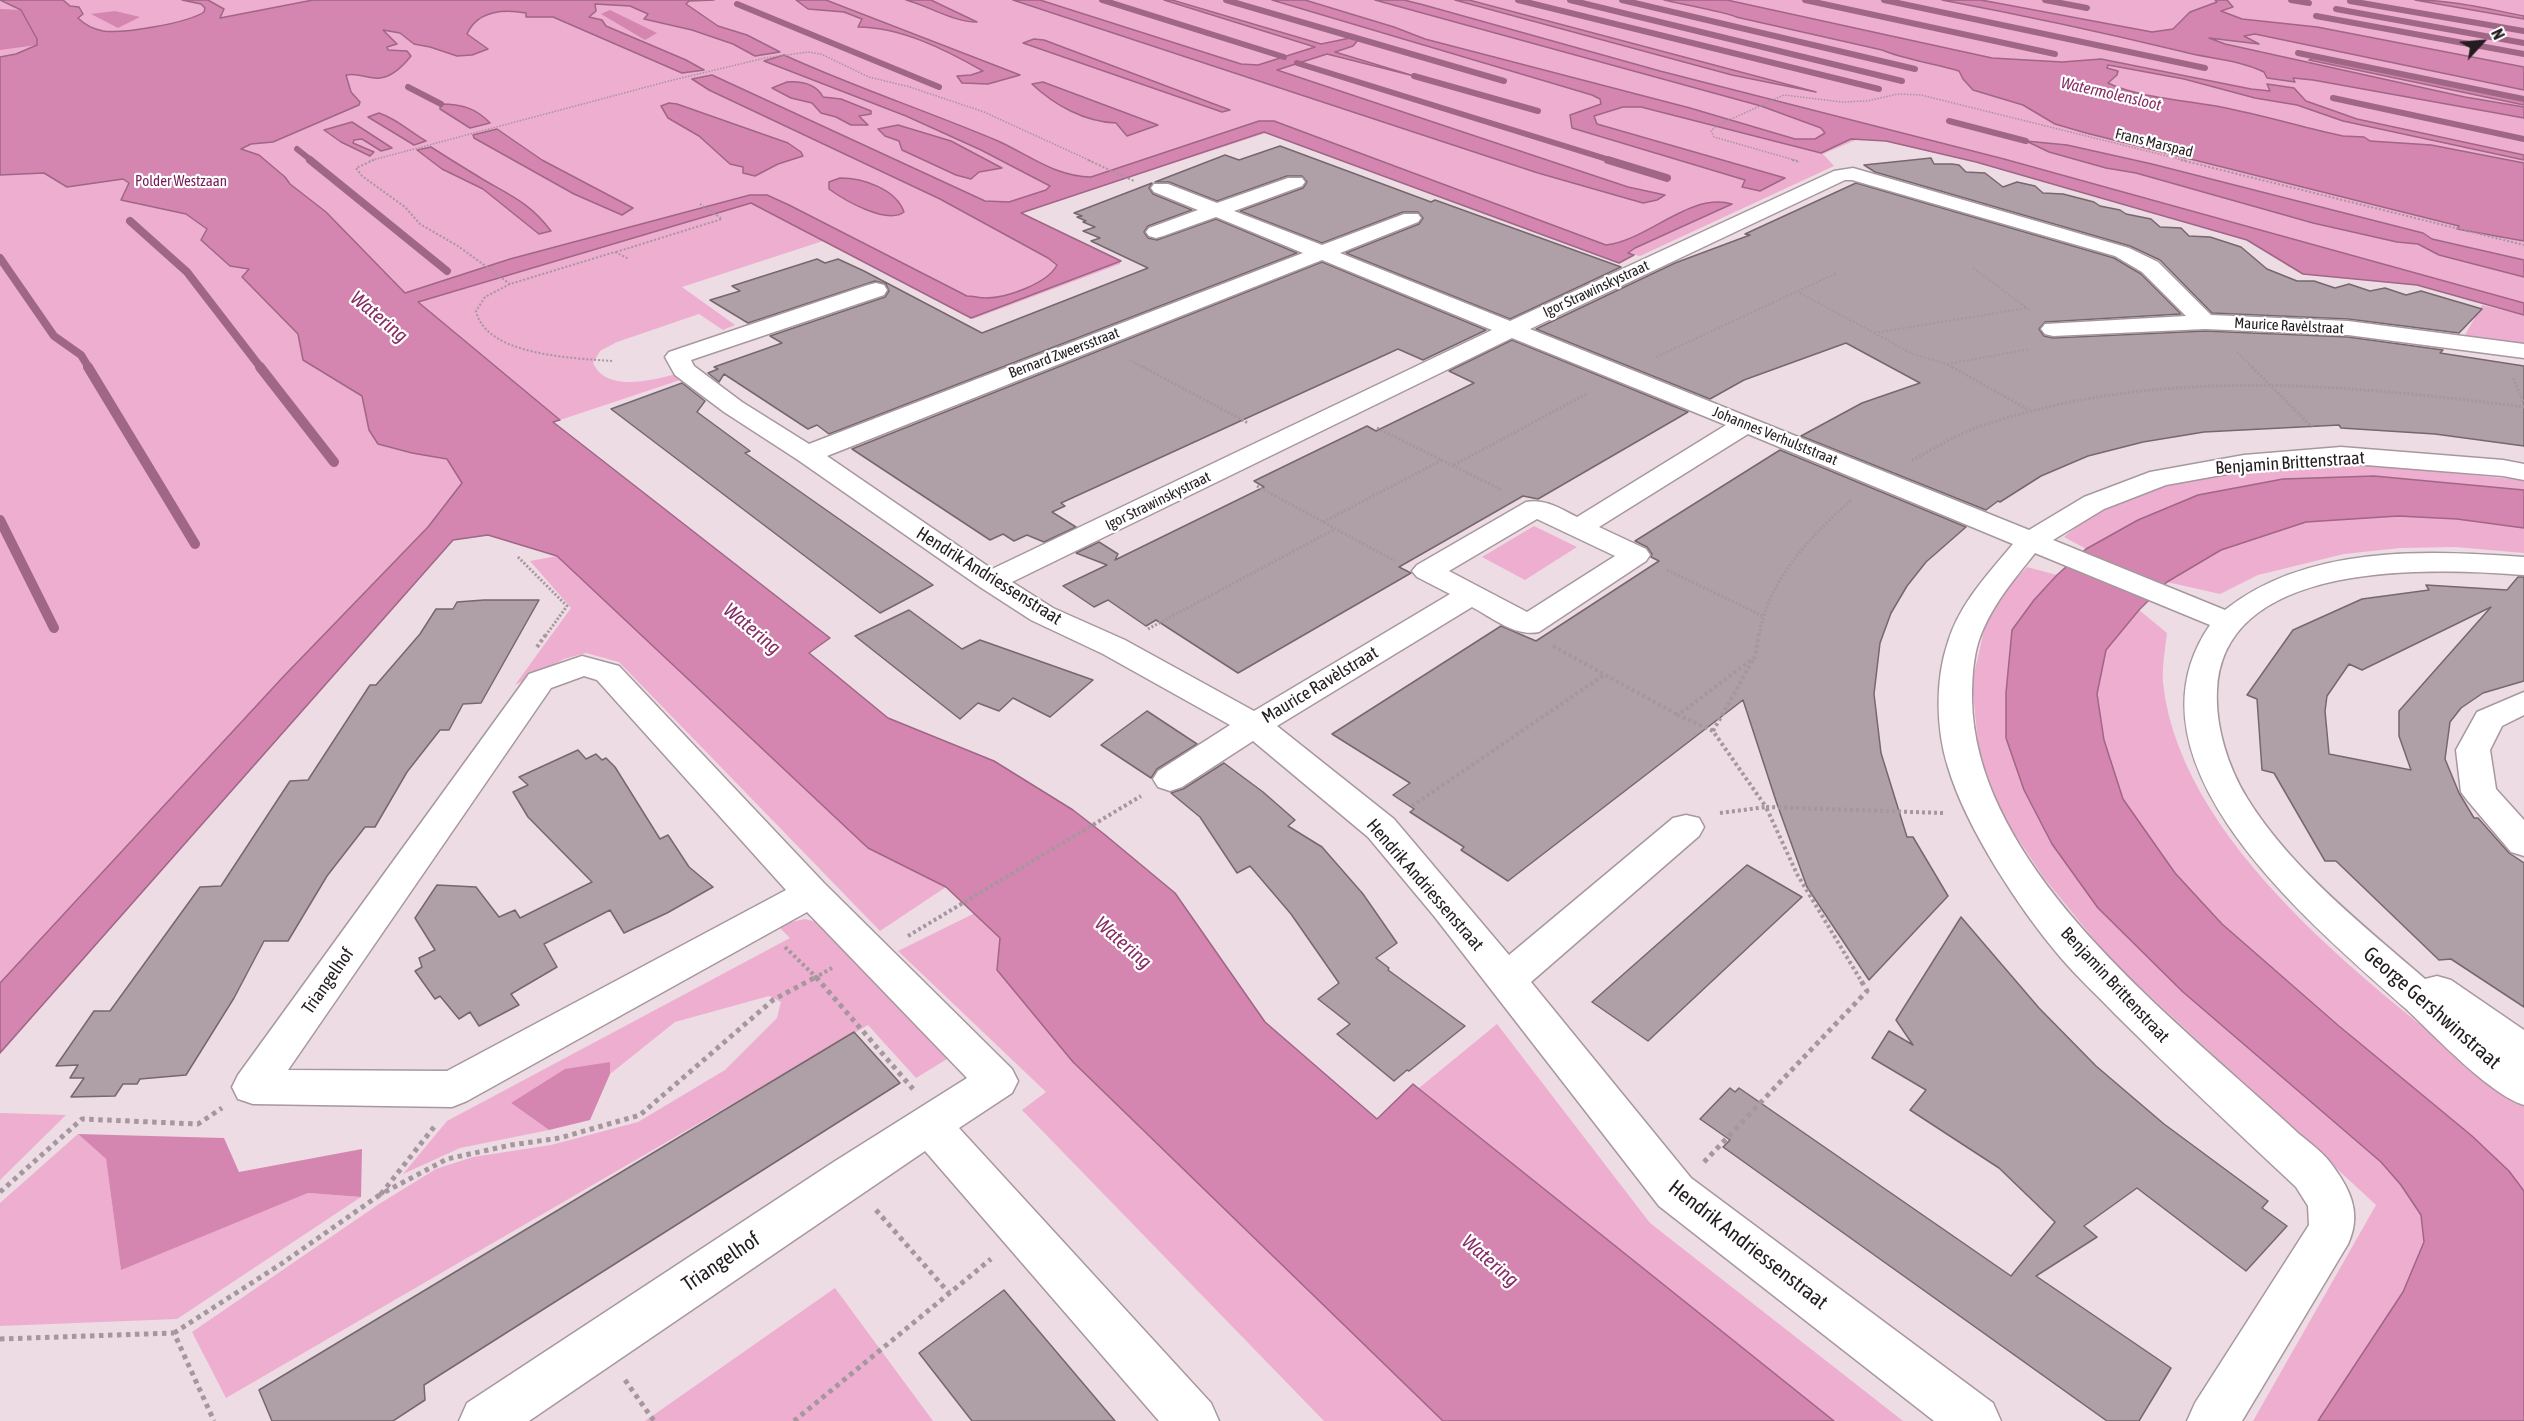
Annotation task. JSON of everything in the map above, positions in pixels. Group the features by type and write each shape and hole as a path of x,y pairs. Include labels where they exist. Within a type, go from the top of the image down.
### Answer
{"street":[{"path":"1841,175 1859,176 2122,252 2150,267 2205,322"},
{"name":"Igor Strawinskystraat","path":"990,581 1511,329 1841,175"},
{"path":"1156,232 1295,182"},
{"name":"Johannes Verhulststraat","path":"1161,188 1746,424 2228,622"},
{"path":"1321,254 1411,218"},
{"name":"Bernard Zweersstraat","path":"807,454 1321,254"},
{"name":"Hendrik Andriessenstraat","path":"876,290 676,357 684,370 733,406 807,454 990,581 1042,614 1114,647 1254,725 1381,828 1448,906 1505,981 1675,1192 1976,1421"},
{"name":"Maurice Ravèlstraat","path":"2052,329 2205,322 2348,328 2524,351"},
{"path":"1580,528 1746,424"},
{"name":"Benjamin Brittenstraat","path":"2214,1421 2332,1229 2331,1203 2312,1173 2169,1042 2075,948 2023,879 1985,815 1965,767 1956,723 1956,683 1963,642 1980,603 2094,503 2160,478 2244,462 2341,455 2503,468 2524,472"},
{"path":"1427,571 1536,508 1636,555"},
{"path":"1427,571 1528,625 1636,555"},
{"name":"George Gershwinstraat","path":"2524,566 2419,561 2362,567 2282,588 2243,610 2228,622 2205,663 2200,680 2203,730 2210,756 2224,788 2241,816 2280,866 2341,928 2493,1064 2524,1088"},
{"name":"Maurice Ravèlstraat","path":"1170,779 1254,725 1472,594"},
{"name":"Triangelhof","path":"253,1087 540,681 582,666 608,673 811,893 997,1081 848,1177 484,1421"},
{"path":"2524,702 2489,718 2473,750 2480,792 2524,843"},
{"path":"1505,981 1686,827"},
{"path":"253,1087 452,1089 811,893"},
{"name":"George Gershwinstraat","path":"2341,928 2485,1023 2524,1052"},
{"path":"934,1122 1023,1233 1193,1421"}],"path":[{"path":"508,282 420,224 405,207 362,176 356,168 366,162 669,81 807,51 821,54 869,77 910,87 984,112 1135,181"},
{"name":"Frans Marspad","path":"1841,175 1714,137 1712,131 1716,126 1784,95 1842,102 1867,101 1899,94 1946,100 2524,245"},
{"path":"612,361 548,355 495,338 479,323 476,311 485,297 508,282 722,219 700,204"},
{"path":"615,252 629,258"},
{"path":"1947,364 2065,343 2028,308 1973,268"},
{"path":"1800,293 1913,354 1947,364 2029,410"},
{"path":"1872,333 2028,308"},
{"path":"2205,322 2271,384 2341,455"},
{"path":"1095,341 1281,440"},
{"path":"1341,411 1536,508"},
{"path":"1323,522 1443,460"},
{"path":"1225,469 1412,570 1427,571"},
{"path":"1114,647 1335,528"},
{"path":"1636,555 1763,616"},
{"path":"518,557 567,606 534,651"},
{"path":"1528,625 1536,637 1678,715"},
{"path":"1713,731 1755,657"},
{"path":"1381,828 1604,675"},
{"path":"0,1339 174,1334 281,1264 381,1194 447,1159 511,1145 560,1138 640,1115 773,1000 816,977 871,953 956,906 1170,779"},
{"path":"1675,1192 1867,991 1797,874 1766,807 1713,814 1686,827"},
{"path":"816,977 934,1122"},
{"path":"0,1192 82,1119 198,1124 253,1087"},
{"path":"381,1194 431,1132 452,1089"},
{"path":"848,1177 949,1293"},
{"path":"794,1421 1023,1233"},
{"path":"174,1334 214,1421"}],"green space":[{"name":"Polder Westzaan","path":"0,0 2524,0 2524,314 2423,283 2289,267 2255,238 1980,163 1875,139 1858,139 1823,154 1834,166 1640,256 1627,253 1609,257 1272,133 1266,133 1023,212 1022,216 1120,264 973,319 830,242 823,241 682,287 735,325 723,330 699,314 617,342 600,351 593,363 608,378 630,382 677,374 683,379 560,420 418,302 303,360 362,396 369,430 378,444 447,459 462,483 428,527 283,677 0,983"},
{"path":"2482,305 2524,315 2524,347 2467,339 2465,335"},
{"path":"2329,464 2381,466 2524,480 2524,490 2374,476 2283,479 2198,495 2138,520 2086,549 2064,537 2092,517 2123,501 2155,489 2224,474"},
{"path":"2398,516 2457,519 2524,528 2524,553 2455,547 2400,548 2344,554 2258,575 2220,594 2167,582 2221,550 2306,522"},
{"path":"1534,526 1577,547 1525,580 1482,557"},
{"path":"557,556 868,848 946,887 880,931 619,662 586,653 564,659 515,685 571,608 530,561"},
{"path":"2027,567 2057,575 2034,600 2012,630 2006,693 2006,738 2024,790 2052,844 2098,908 2183,992 2381,1162 2401,1185 2421,1215 2424,1242 2403,1292 2318,1421 2253,1421 2376,1205 2111,960 2044,878 2004,818 1979,753 1972,683 1985,626 2009,586"},
{"path":"2139,610 2167,633 2163,683 2179,747 2210,808 2252,866 2303,922 2359,974 2524,1106 2524,1191 2509,1171 2222,924 2175,873 2123,799 2104,740 2097,694 2106,650"},
{"path":"975,913 1000,938 1073,1061 1443,1421 1324,1421 1022,1110 1046,1092 898,951"},
{"path":"805,919 821,923 947,1059 916,1078 868,1025 226,1398 192,1332 379,1204 436,1169 473,1157 551,1145 638,1122 725,1070 777,1018 781,1002 769,996 675,1022 610,1074 610,1062 511,1103 549,1130 460,1148 403,1174 447,1121 790,938 777,925"},
{"path":"1497,1024 1650,1223 1903,1421 1834,1421 1419,1088"},
{"path":"0,1113 66,1115 0,1180"},
{"path":"78,1134 106,1159 121,1269 308,1193 361,1197 177,1319 0,1326 0,1203"},
{"path":"835,1288 933,1421 645,1421"}],"shaded area":[{"path":"0,9 21,10 37,40 37,45 0,50"},
{"path":"610,10 657,33 645,40 601,14"},
{"path":"115,11 140,17 118,28 91,14"},
{"path":"610,1062 610,1074 590,1120 549,1130 511,1103 565,1069"},
{"path":"78,1134 224,1138 239,1172 362,1149 361,1197 308,1193 121,1270 106,1159"}],"water":[{"name":"Watering","path":"0,0 63,0 70,6 79,7 83,14 78,18 86,25 103,31 112,31 170,24 204,12 205,8 201,4 182,0 208,0 224,9 220,18 313,0 714,0 689,1 686,4 718,26 747,35 780,52 755,56 733,44 692,30 644,19 648,14 630,6 595,4 596,11 589,17 602,20 606,26 704,70 682,73 553,17 526,17 526,13 492,13 478,20 467,34 488,49 472,55 457,56 414,44 400,33 383,30 397,44 387,47 388,50 407,51 411,56 400,68 386,77 346,75 351,92 360,102 359,105 273,142 251,144 241,149 259,155 290,184 326,212 405,293 510,259 750,195 767,195 789,205 967,296 986,298 1005,295 1026,288 1052,272 1057,265 1048,258 940,199 709,90 692,79 712,75 985,201 1009,202 1046,190 1050,186 981,150 906,116 764,61 784,55 998,141 1054,169 1078,176 1091,177 1259,121 1274,121 1606,245 1638,235 1685,210 1700,205 1716,202 1732,204 1635,248 1628,253 1634,255 1619,263 1264,132 1021,213 1121,261 971,318 751,203 418,302 560,420 553,422 830,638 809,653 888,718 994,761 1073,810 1175,893 1265,1022 1377,1119 1413,1084 1834,1421 1443,1421 1073,1062 997,970 1000,938 946,887 868,848 557,556 488,535 453,540 0,1053 0,983 283,677 428,527 462,483 447,459 378,444 369,430 362,396 303,360 298,334 242,277 249,269 230,266 201,240 207,229 186,214 121,200 129,183 123,179 67,187 44,173 0,175 0,57 16,54 37,45 37,39 21,10"},
{"path":"796,0 826,0 1020,75 988,84 962,83 957,76 983,71 923,41 890,31 858,27 862,19 844,12 808,9"},
{"path":"906,0 931,0 977,22 950,17"},
{"path":"1013,0 1040,0 1241,64 1258,65 1315,47 1164,0 1172,0 1321,44 1350,38 1358,40 1353,46 1335,52 1414,76 1327,54 1277,70 1628,187 1665,195 1657,200 1643,203 1538,173"},
{"path":"1272,0 1305,0 1394,27 1425,39 1690,108 1795,139 1815,139 1825,133 1821,128 1761,106 1375,0 1404,0 1424,5 1660,71 2004,159 2524,303 2524,315 2417,285 2303,274 2247,240 1976,162 1886,141 1851,139 1821,153 1641,107 1623,107 1594,116 1597,124 1785,178 1760,191 1742,187 1745,180 1572,128 1570,115 1601,104 1600,99 1592,95"},
{"path":"1455,0 1469,0 1816,92 1732,75"},
{"name":"Watermolensloot","path":"1664,0 1727,0 1992,58 2062,62 2101,59 2251,89 2270,91 2267,84 2294,88 2306,101 2357,119 2524,155 2524,160 2343,121 2297,105 2255,98 2184,79 2108,65 2107,68 2118,71 2108,83 2133,92 2221,107 2343,136 2364,137 2370,141 2431,145 2524,163 2524,241 2457,229 2459,226 2086,133 2055,124 2023,105 1973,90 1959,71 1882,50"},
{"path":"1942,0 1981,0 2152,32 2173,29 2190,12 2217,2 2215,0 2227,0 2233,7 2221,11 2242,19 2317,27 2524,67 2524,90 2255,34 2244,36 2259,44 2209,38 2225,44 2465,97 2524,107 2524,118 2313,80 2293,78 2295,82 2267,78 2264,72 2233,62"},
{"path":"2415,0 2470,5 2524,16 2524,19"},
{"path":"1034,39 1044,40 1230,110 1222,112 1023,43"},
{"path":"2314,58 2524,100 2524,105 2309,60"},
{"path":"787,82 808,84 817,89 823,97 841,99 871,111 871,114 859,116 868,125 851,125 836,117 821,113 812,103 791,98 772,88"},
{"path":"1043,82 1158,125 1127,136 1116,123 1104,122 1071,111 1050,99 1032,84"},
{"path":"669,103 788,143 803,156 778,164 755,176 743,173 743,167 730,164 699,136 668,118 661,106"},
{"path":"441,104 468,108 490,123 470,128 440,109"},
{"path":"379,113 426,141 414,145 368,117"},
{"path":"352,122 392,148 381,151 362,139 354,140 353,143 374,152 370,156 341,142 324,130"},
{"path":"898,125 951,141 1002,168 979,172 971,179 956,175 902,150 899,141 885,136 878,129"},
{"path":"497,129 542,160 633,208 622,215 574,194 474,138 473,135"},
{"path":"2026,141 2067,145 2152,164 2423,233 2432,239 2524,260 2524,277 2439,255 2418,244 2397,242 2313,223 2136,173 2106,168 2049,152"},
{"path":"431,147 521,201 551,231 539,234 483,189 442,169 417,150"},
{"path":"840,178 859,180 878,186 894,197 904,212 887,215 855,205 829,189 829,182"},
{"path":"2374,476 2524,490 2524,528 2457,519 2398,516 2306,522 2221,550 2167,582 2139,610 2106,650 2097,694 2104,740 2123,799 2175,873 2222,924 2339,1026 2472,1136 2509,1171 2524,1191 2524,1421 2318,1421 2403,1292 2424,1242 2421,1215 2401,1185 2381,1162 2183,992 2098,908 2052,844 2024,790 2006,738 2006,693 2012,630 2034,600 2086,549 2138,520 2198,495 2283,479"}],"building":[{"path":"1280,146 1431,202 1435,200 1621,267 1510,319 1346,253 1419,224 1423,218 1418,212 1403,212 1322,243 1240,211 1303,188 1307,182 1302,176 1287,176 1217,201 1169,182 1155,182 1225,155 1239,160"},
{"path":"1931,158 1934,164 1959,165 1966,172 1985,173 2003,187 2017,182 2035,186 2043,193 2063,194 2094,202 2126,214 2151,219 2160,227 2181,228 2189,236 2210,237 2241,247 2267,269 2297,281 2314,281 2335,288 2349,284 2370,291 2385,288 2406,295 2421,291 2482,309 2459,333 2348,319 2212,313 2160,260 2130,246 1875,172 1864,165"},
{"path":"1152,183 1149,188 1153,194 1192,210 1148,226 1144,232 1148,238 1157,240 1216,219 1297,253 829,434 817,425 808,429 724,374 719,382 708,373 718,369 714,367 782,343 770,336 885,297 889,291 886,284 875,281 748,323 710,300 740,291 732,286 817,259 825,263 838,259 982,333 1148,268 1091,241 1100,238 1083,231 1095,227 1083,222 1086,221 1077,217 1082,216 1074,213"},
{"path":"1856,183 2114,258 2141,274 2181,314 2045,322 2039,329 2044,336 2053,338 2205,331 2348,337 2443,350 2440,353 2524,366 2524,446 2435,434 2341,428 2339,425 2204,432 2143,442 2088,456 2041,476 1986,510 1801,436 1862,403 1920,383 1846,343 1744,380 1710,399 1536,329 1675,263 1750,235 1745,234"},
{"path":"1322,262 1486,330 1423,360 1398,349 1061,503 1065,506 1052,512 1076,527 1044,542 1027,535 1014,541 1003,534 990,540 852,449"},
{"path":"1512,340 1688,412 1538,499 1523,496 1399,567 1411,573 1238,673 1156,620 1146,626 1108,600 1094,607 1063,586 1107,565 1076,553 1099,542 1118,554 1115,560 1264,487 1254,481 1367,426 1376,431 1474,383 1449,371"},
{"path":"682,383 705,401 697,412 750,451 745,453 933,585 880,613 611,409"},
{"path":"1780,450 1966,527 1926,562 1907,586 1891,613 1880,643 1874,694 1881,753 1907,837 1913,837 1948,896 1869,980 1807,887 1743,700 1508,881 1461,850 1464,847 1410,812 1414,809 1393,795 1410,783 1332,734 1501,626 1536,641 1659,561 1651,557 1652,554 1647,547 1635,541"},
{"path":"2518,577 2524,577 2524,681 2483,693 2461,708 2450,722 2445,759 2459,793 2474,818 2478,818 2509,853 2524,863 2524,1007 2451,959 2439,960 2336,861 2325,861 2274,773 2262,770 2257,699 2247,695 2293,630 2362,599 2429,590 2426,585 2507,590","holes":["2491,607 2399,711 2399,736 2411,770 2329,754 2325,711 2327,696 2349,664 2362,670"]},
{"path":"539,600 481,703 463,704 449,730 440,730 407,772 375,827 365,827 327,876 288,941 264,941 234,998 186,1075 140,1079 137,1084 123,1084 115,1096 71,1097 84,1078 70,1078 78,1065 56,1066 94,1011 110,1011 200,887 221,886 290,781 308,780 370,685 376,685 420,634 436,609 453,609 457,602"},
{"path":"909,610 962,649 980,640 1093,680 1050,717 1013,698 999,711 978,703 960,719 855,636"},
{"path":"1147,711 1197,744 1157,769 1151,778 1101,745"},
{"path":"578,750 586,759 596,754 602,760 606,758 615,767 660,839 668,835 689,867 713,887 667,913 624,933 610,910 544,944 557,967 511,994 519,1005 479,1026 470,1012 459,1019 440,996 435,999 415,971 422,967 419,958 435,950 415,918 437,885 476,887 499,917 515,910 520,918 592,882 528,817 513,792 528,785 519,777"},
{"path":"1224,763 1263,792 1295,820 1288,826 1322,847 1363,894 1397,943 1376,958 1389,968 1388,970 1465,1026 1394,1081 1337,1034 1350,1024 1318,999 1339,983 1291,914 1250,866 1237,873 1200,817 1171,793 1183,789"},
{"path":"1747,865 1802,897 1648,1041 1592,1002"},
{"path":"1961,917 2039,1008 2096,1066 2164,1124 2268,1201 2262,1208 2287,1226 2246,1271 2137,1188 2084,1226 2097,1237 2036,1276 2171,1368 2139,1421 2107,1421 1723,1147 1730,1140 1700,1119 1730,1088 1735,1092 1739,1088 2011,1276 2055,1222 1999,1168 1910,1110 1926,1090 1872,1058 1889,1031 1913,1045 1896,1020"},
{"path":"854,1032 900,1083 424,1385 425,1400 393,1421 272,1421 259,1390"},
{"path":"1004,1290 1115,1421 972,1421 919,1353"}],"waterway":[{"path":"1102,0 1284,57"},
{"path":"1226,0 1504,81"},
{"path":"1518,0 1879,89"},
{"path":"1570,0 1902,81"},
{"path":"1622,0 1915,69"},
{"path":"1805,0 2055,54"},
{"path":"1884,0 2205,68"},
{"path":"2045,0 2087,8"},
{"path":"2291,0 2309,3"},
{"path":"2350,1 2524,31"},
{"path":"737,4 939,87"},
{"path":"2336,9 2524,43"},
{"path":"2316,16 2524,54"},
{"path":"2298,53 2524,99"},
{"path":"1297,63 1613,161"},
{"path":"1414,76 1538,111"},
{"path":"408,87 441,104"},
{"path":"2333,98 2524,139"},
{"path":"1949,121 2026,141"},
{"path":"297,149 312,161"},
{"path":"310,160 447,271"},
{"path":"1608,160 1667,178"},
{"path":"130,221 187,272 261,368"},
{"path":"0,258 54,336 81,355 89,368"},
{"path":"88,367 195,544"},
{"path":"260,367 334,462"},
{"path":"0,520 54,628"}]}
